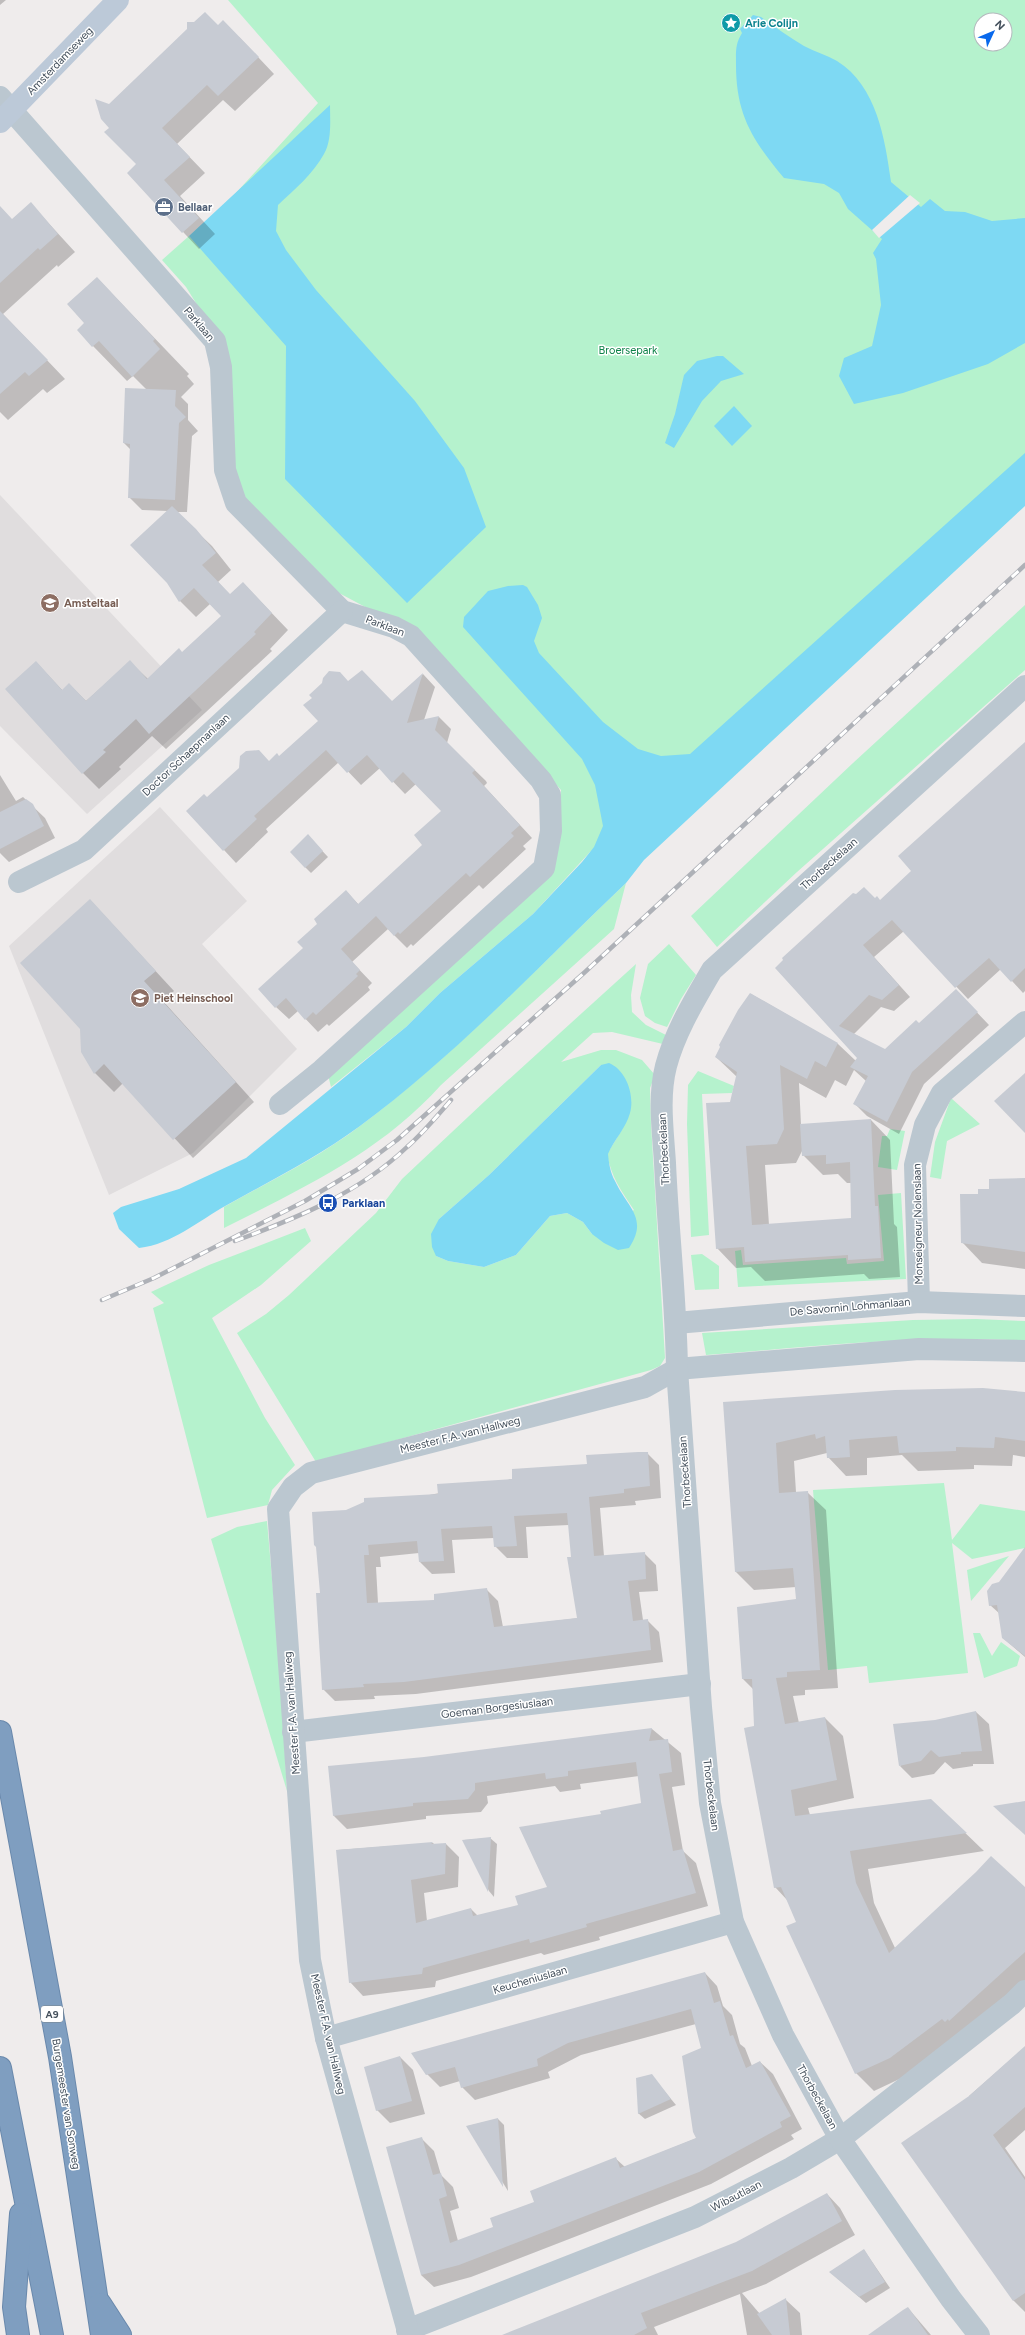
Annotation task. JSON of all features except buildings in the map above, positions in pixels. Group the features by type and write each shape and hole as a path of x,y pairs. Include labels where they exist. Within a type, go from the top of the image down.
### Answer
{"highway":[{"name":"Burgemeester van Sonweg","path":"0,1732 60,2057 95,2297 102,2335"},
{"path":"0,2068 52,2335"},
{"path":"18,2335 14,2307 22,2185"},
{"name":"A9","path":"95,2297 120,2335"}],"main road":[{"name":"Amsterdamseweg","path":"4,110 118,0"}],"street":[{"name":"Parklaan","path":"4,110 215,341 221,367 226,470 236,503 342,611 394,628 411,636 541,780 550,795 551,831 544,868 322,1070 280,1104"},
{"name":"Doctor Schaepmanlaan","path":"19,882 84,850 342,611"},
{"name":"Thorbeckelaan","path":"979,2335 951,2299 840,2139 783,2035 733,1922 711,1811 700,1707 700,1684 677,1369 676,1323 669,1247 662,1101 666,1065 683,1021 712,970 1025,686"},
{"name":"Monseigneur Nolenslaan","path":"919,1302 915,1165 924,1125 942,1093 1025,1022"},
{"name":"De Savornin Lohmanlaan","path":"676,1323 919,1302 1025,1306"},
{"path":"677,1369 756,1361 920,1349 1025,1351"},
{"name":"Meester F.A. van Hallweg","path":"408,2333 326,2038 310,1960 278,1509 293,1487 311,1473 645,1387 677,1369"},
{"name":"Goeman Borgesiuslaan","path":"293,1732 700,1684"},
{"name":"Keucheniuslaan","path":"326,2038 733,1922"},
{"name":"Wibautlaan","path":"408,2333 695,2217 791,2168 840,2139 1012,2004 1025,1991"}],"shaded area":[{"name":"Amsteltaal","path":"0,495 202,710 87,814 0,726"},
{"name":"Piet Heinschool","path":"160,807 247,901 202,944 297,1049 193,1153 109,1195 9,946"}],"green space":[{"name":"Broersepark","path":"228,0 1025,0 1025,466 590,852 533,914 440,993 406,1027 331,1087 327,1071 554,867 561,790 439,654 369,609 339,593 238,491 234,475 227,353 186,287 162,260 189,236 193,240 318,103"},
{"path":"1025,605 1025,670 797,872 717,947 691,916 853,763"},
{"path":"626,883 614,929 441,1085 418,1109 393,1130 340,1167 224,1228 224,1207 294,1169 344,1138 395,1098 430,1069 496,1009"},
{"path":"669,944 696,975 681,999 667,1027 655,1023 645,1016 640,998 648,964"},
{"path":"636,964 631,995 632,1012 646,1025 666,1035 663,1044 612,1032 593,1033 561,1062 601,1050 616,1050 642,1060 655,1075 650,1088 651,1124 665,1358 660,1366 651,1370 316,1462 237,1333 266,1314 289,1295 376,1213 402,1179 485,1101","holes":["601,1065 623,1128 607,1154 617,1183 634,1210 592,1234 583,1222 567,1213 550,1216 516,1255 484,1267 448,1261 436,1256 439,1219 489,1175"]},
{"path":"698,1071 734,1086 732,1093 702,1094 709,1235 691,1237 687,1124 688,1085"},
{"path":"951,1098 980,1124 947,1141 941,1179 930,1177 935,1142"},
{"path":"890,1129 905,1131 897,1170 878,1167 882,1136 887,1136"},
{"path":"901,1193 906,1279 738,1287 735,1251 741,1250 743,1265 846,1258 847,1264 884,1261 878,1195"},
{"path":"305,1228 311,1241 261,1285 212,1318 265,1418 295,1465 272,1490 268,1505 207,1518 153,1308 164,1303 151,1292 209,1265"},
{"path":"702,1254 719,1266 719,1289 695,1290 691,1255"},
{"path":"976,1319 1025,1321 1025,1341 985,1339 905,1340 706,1355 702,1333 913,1320"},
{"path":"944,1483 952,1540 980,1504 1025,1511 1025,1548 972,1559 952,1543 968,1673 869,1683 867,1666 828,1670 813,1490"},
{"path":"267,1521 280,1670 287,1791 211,1539 237,1527"},
{"path":"1009,1556 971,1601 967,1570"},
{"path":"973,1633 980,1633 992,1656 1001,1642 1020,1656 1017,1666 984,1678"}],"water":[{"path":"753,15 761,17 787,36 804,46 837,61 851,72 861,84 877,115 886,148 891,182 921,207 930,199 945,211 965,212 992,221 1025,218 1025,343 988,364 903,393 854,404 839,376 844,358 872,346 881,305 876,259 873,253 882,239 848,209 839,193 824,184 784,178 763,152 755,139 748,126 739,99 736,65 737,45 742,33 740,29"},
{"path":"330,105 330,130 327,149 309,175 278,205 276,231 286,250 316,290 415,401 464,468 486,527 407,603 285,479 286,346 189,236"},
{"path":"723,356 744,374 721,381 702,401 674,448 665,443 675,414 684,375 697,361"},
{"path":"734,406 752,426 732,446 714,426"},
{"path":"1025,453 1025,506 644,860 626,883 496,1009 430,1070 360,1126 328,1148 174,1237 151,1246 139,1248 119,1229 113,1213 121,1207 179,1189 246,1158 406,1027 440,993 533,914 582,862 594,847 603,826 595,785 582,759 463,627 464,617 488,591 508,586 523,585 527,587 538,605 542,618 534,641 539,653 603,722 638,749 661,756 690,754"},
{"path":"609,1063 615,1066 624,1077 628,1084 631,1099 628,1118 608,1154 613,1178 637,1220 635,1238 629,1248 618,1250 604,1243 592,1234 583,1222 567,1213 550,1216 516,1255 484,1267 448,1261 436,1256 432,1247 431,1234 439,1219 489,1175 601,1065"}],"pier":[{"path":"910,195 920,203 879,238 872,230"}],"railway":[{"path":"102,1300 154,1278 305,1201 358,1169 397,1140 585,972 1025,565"},
{"path":"235,1241 326,1203 369,1178 413,1142 451,1100"}],"place":[{"name":"Arie Colijn","path":"731,23"},
{"name":"Bellaar","path":"164,207"},
{"name":"Amsteltaal","path":"50,603"},
{"name":"Piet Heinschool","path":"140,998"},
{"name":"Parklaan","path":"328,1203"}]}
